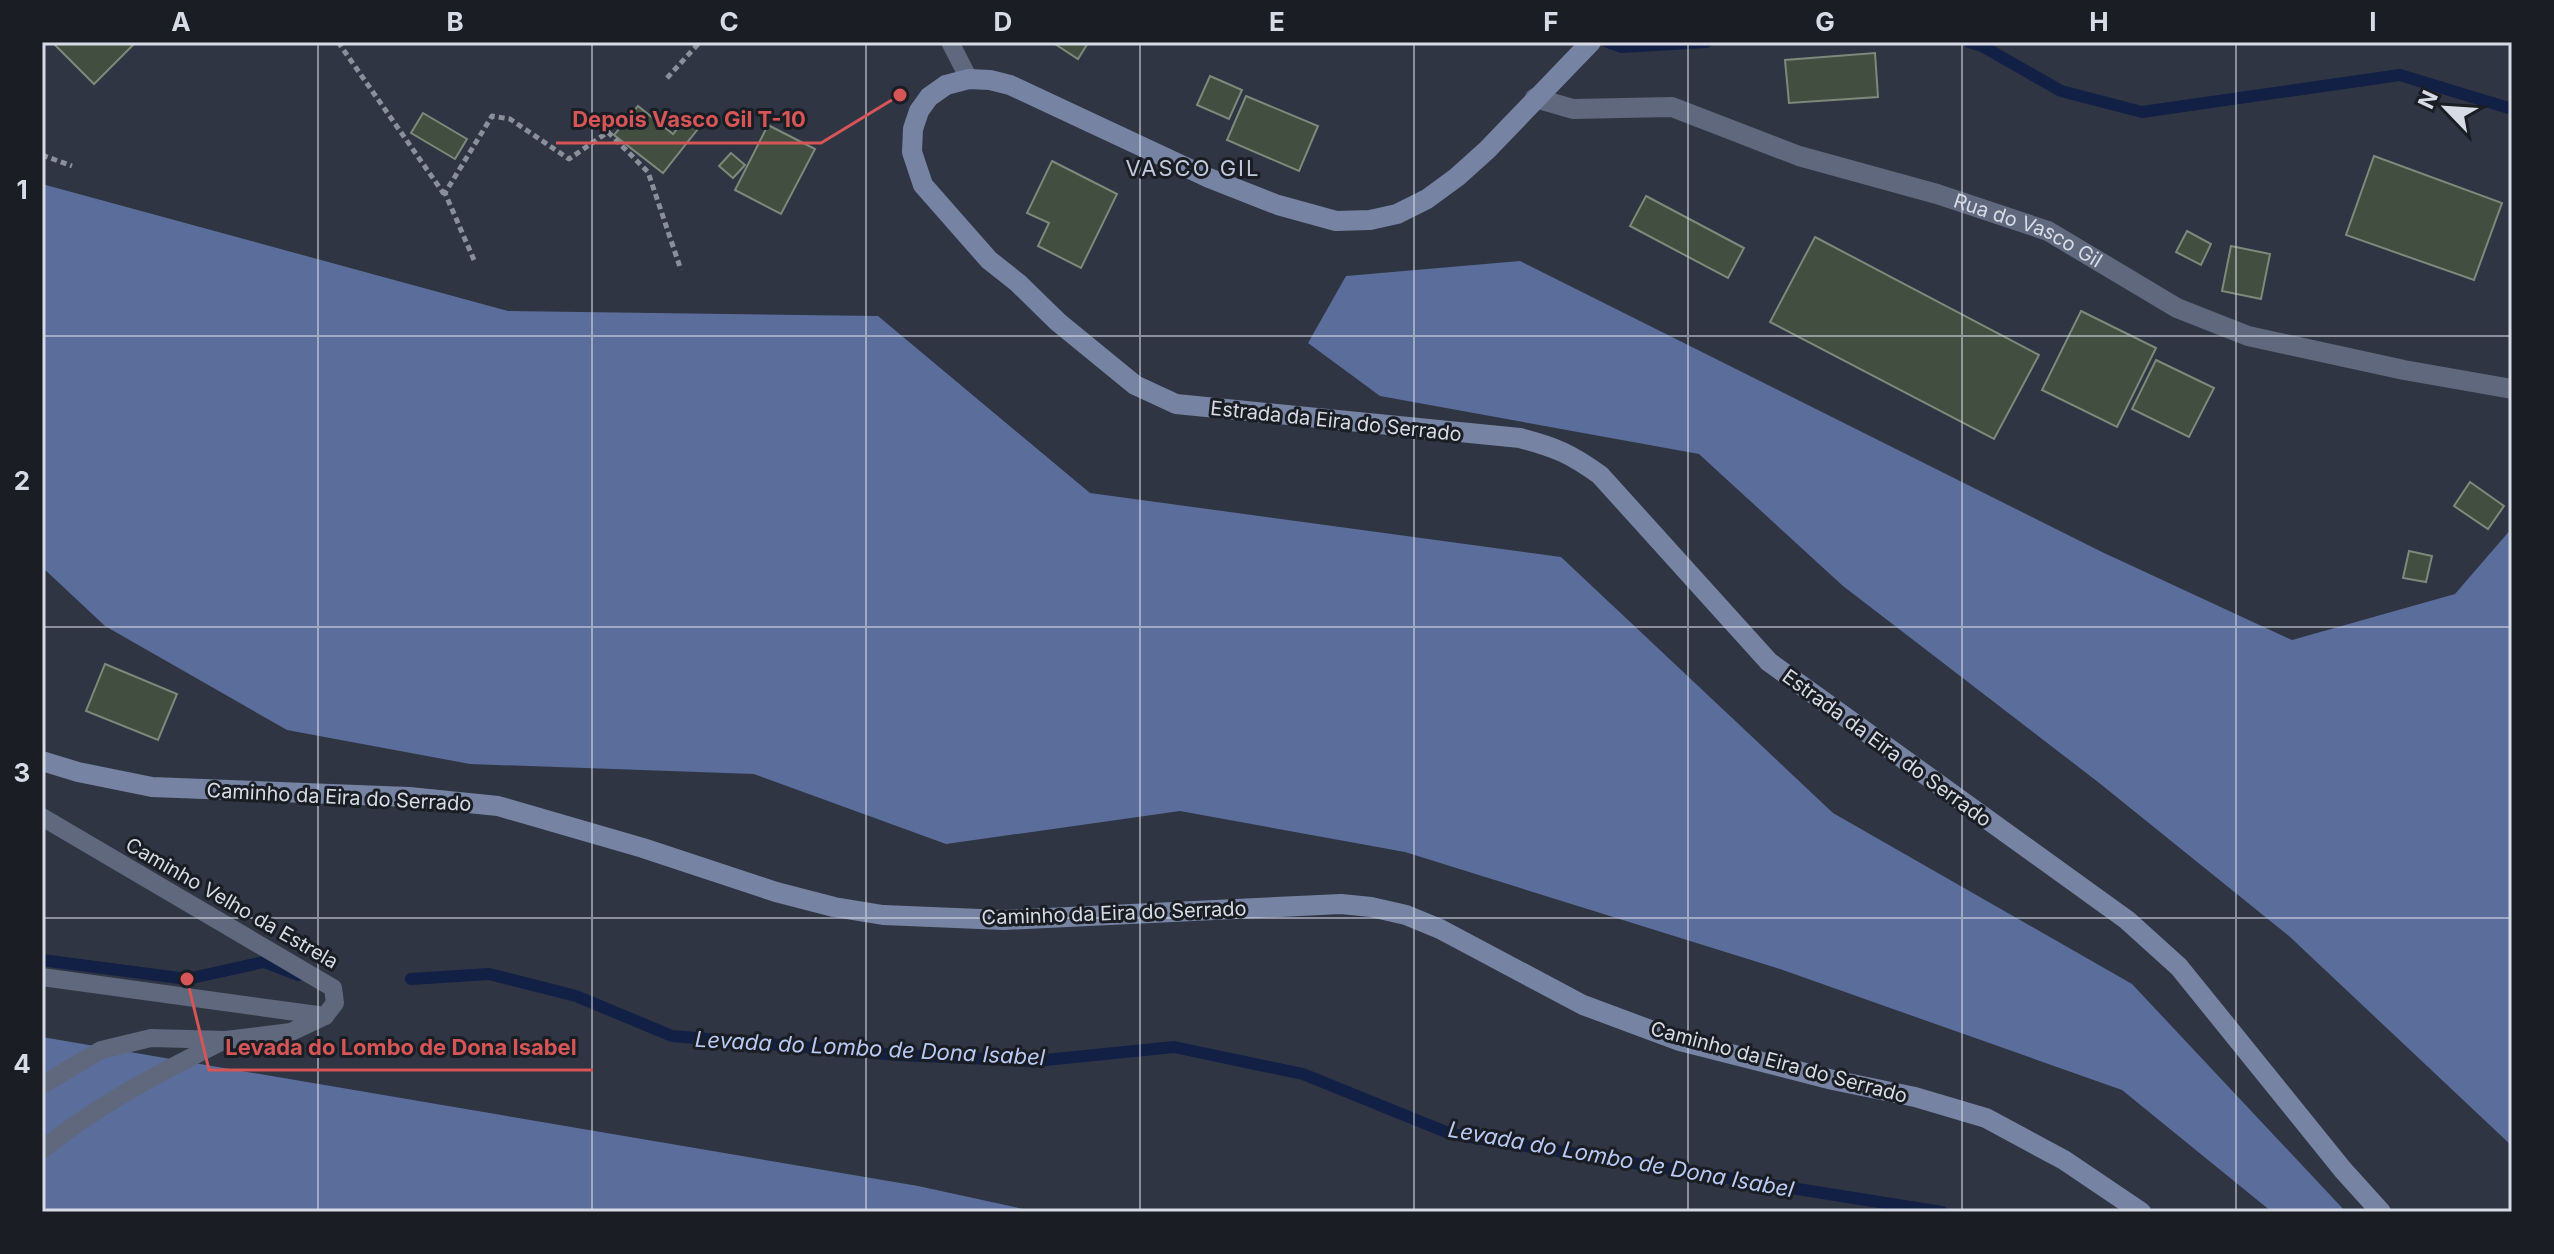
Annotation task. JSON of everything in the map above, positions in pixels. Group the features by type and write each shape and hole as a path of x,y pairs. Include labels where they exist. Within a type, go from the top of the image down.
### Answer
{"main road":[{"path":"969,79 1010,85 1209,178 1278,205 1336,221 1370,220 1397,214 1427,199 1487,150 1591,42"},
{"name":"Estrada da Eira do Serrado","path":"969,79 946,85 929,97 919,111 913,129 912,152 923,185 989,260 1135,385 1176,404 1520,438 1571,454 1600,475 1769,662 2127,920 2179,967 2343,1170 2381,1212"},
{"name":"Caminho da Eira do Serrado","path":"42,761 78,772 152,787 409,797 498,806 643,848 776,892 834,907 883,915 1004,920 1341,904 1371,907 1406,915 1440,929 1583,1005 1680,1041 1833,1080 1915,1097 1986,1118 2064,1160 2141,1212"}],"street":[{"name":"Rua do Vasco Gil","path":"1535,98 1573,109 1672,107 1799,156 1937,194 2048,231 2177,308 2248,336 2404,370 2512,389"}],"lane":[{"path":"950,42 969,79"},
{"name":"Caminho Velho da Estrela","path":"42,817 333,988 335,1003 325,1016"},
{"path":"42,977 325,1016"},
{"path":"42,1085 101,1050 151,1038 226,1040 291,1032 325,1016"},
{"path":"42,1150 69,1128 141,1082 226,1040"}],"path":[{"path":"338,42 447,198"},
{"path":"667,78 700,42"},
{"path":"474,260 445,193 492,116 510,119 569,159 608,132 648,172 681,270"},
{"path":"42,155 72,166"}],"shaded area":[{"path":"42,184 508,311 878,316 1090,493 1561,557 1833,813 2132,984 2346,1212 2272,1212 2122,1090 1780,969 1405,852 1180,811 946,844 754,774 470,764 287,730 105,626 42,567"},
{"path":"1520,261 2102,552 2292,640 2455,594 2512,528 2512,1146 2289,936 2098,782 1843,586 1699,454 1380,396 1308,343 1346,276"},
{"path":"42,1037 918,1186 1037,1212 42,1212"}],"building":[{"path":"52,42 136,42 94,84"},
{"path":"1052,42 1086,42 1088,43 1078,59"},
{"path":"1875,53 1878,97 1789,103 1785,60"},
{"path":"1210,76 1242,90 1229,119 1197,105"},
{"path":"1246,96 1318,126 1299,171 1227,140"},
{"path":"638,106 673,134 688,115 701,125 663,173 614,135"},
{"path":"423,113 467,139 455,159 411,133"},
{"path":"768,125 815,149 781,214 735,190"},
{"path":"731,153 745,165 733,178 719,166"},
{"path":"2374,156 2502,203 2474,280 2346,235"},
{"path":"1052,161 1117,194 1081,268 1038,246 1049,223 1027,213"},
{"path":"1646,196 1744,248 1728,278 1630,226"},
{"path":"2187,231 2211,244 2201,265 2176,252"},
{"path":"1815,237 2039,355 1994,439 1770,322"},
{"path":"2231,246 2270,254 2261,299 2222,291"},
{"path":"2081,311 2156,348 2117,427 2042,390"},
{"path":"2156,360 2214,388 2189,437 2132,409"},
{"path":"2470,482 2504,506 2488,529 2454,506"},
{"path":"2409,551 2432,556 2426,582 2403,578"},
{"path":"105,664 177,694 158,740 86,711"}],"waterway":[{"path":"1608,42 1622,47 1706,42"},
{"path":"1969,42 1982,46 2061,91 2142,112 2400,75 2512,109"},
{"name":"Levada do Lombo de Dona Isabel","path":"42,960 187,979 264,962 298,975"},
{"name":"Levada do Lombo de Dona Isabel","path":"411,979 489,974 576,996 672,1036 899,1055 1035,1061 1174,1047 1303,1074 1451,1134 1942,1212"}],"place":[{"name":"Depois Vasco Gil T-10","path":"900,95"},
{"name":"Levada do Lombo de Dona Isabel","path":"187,979"}],"district":[{"name":"VASCO GIL","path":"1193,168"}]}
